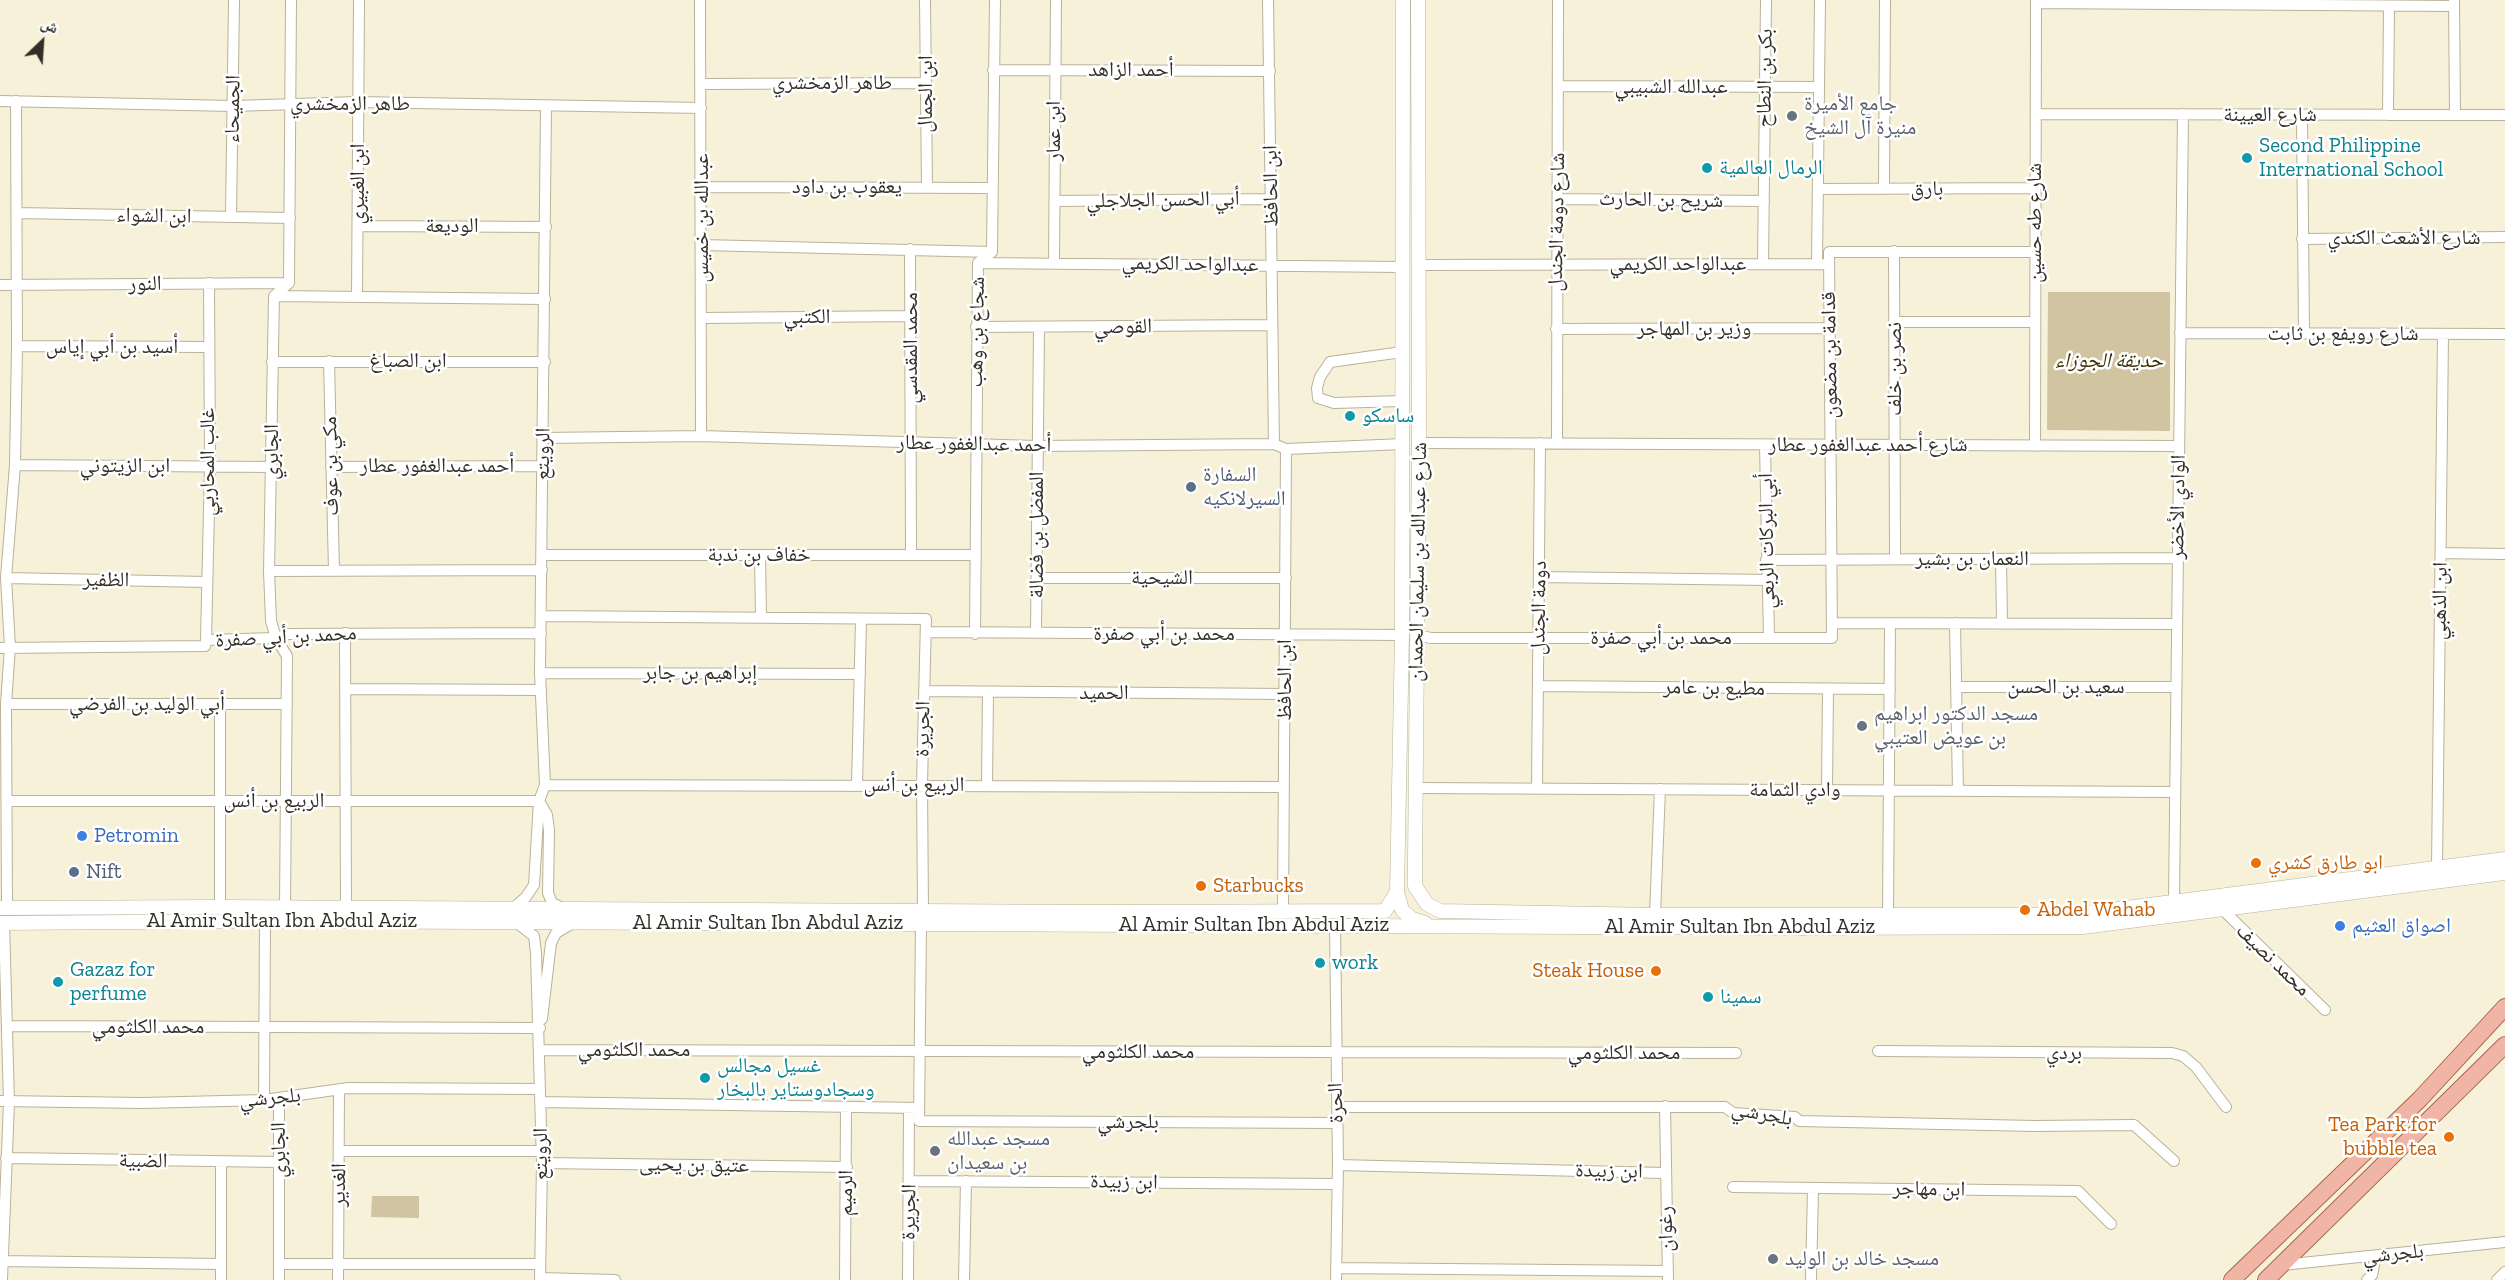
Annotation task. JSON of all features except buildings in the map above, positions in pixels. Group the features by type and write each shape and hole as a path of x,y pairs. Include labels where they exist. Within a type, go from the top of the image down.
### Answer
{"main road":[{"path":"2232,1280 2420,1099 2505,1007"},
{"path":"2266,1280 2498,1059 2505,1045"}],"street":[{"name":"الجميحاء","path":"231,217 234,0"},
{"path":"274,296 289,283 291,0"},
{"name":"ابن الغبيري","path":"357,296 359,0"},
{"name":"عبدالله بن خميس","path":"700,0 701,436"},
{"name":"ابن الجمال","path":"925,0 927,187"},
{"name":"شجاع بن وهب","path":"975,634 978,263 992,252 995,0"},
{"name":"ابن عمار","path":"1054,263 1056,0"},
{"name":"ابن الحافظ","path":"1268,0 1274,444"},
{"name":"شارع عبدالله بن سليمان الحمدان","path":"1397,892 1402,635 1403,0"},
{"name":"شارع عبدالله بن سليمان الحمدان","path":"1407,912 1416,899 1419,443 1418,0"},
{"name":"شارع دومة الجندل","path":"1557,0 1557,444"},
{"name":"بكر بن النطاح","path":"1763,264 1766,0"},
{"name":"قدامة بن مضعون","path":"1817,263 1820,0"},
{"path":"1884,189 1885,0"},
{"path":"2036,2 2389,6 2454,3 2455,114"},
{"name":"شارع طه حسين","path":"2035,446 2036,2"},
{"path":"2388,115 2389,6"},
{"name":"أحمد الزاهد","path":"993,70 1269,71"},
{"name":"طاهر الزمخشري","path":"701,84 926,83"},
{"name":"عبدالله الشبيبي","path":"1558,86 1819,87"},
{"name":"طاهر الزمخشري","path":"0,101 233,106 358,102 700,108"},
{"path":"3,908 8,801 6,578 15,465 18,285 16,101"},
{"name":"الرويتع","path":"514,916 534,885 539,801 545,785 540,673 546,106"},
{"name":"شارع العيينة","path":"2036,114 2505,115"},
{"name":"الوادي الأخضر","path":"2174,901 2183,114"},
{"path":"2302,115 2304,333"},
{"name":"يعقوب بن داود","path":"702,187 992,188"},
{"name":"بارق","path":"1818,189 2036,188"},
{"name":"أبي الحسن الجلاجلي","path":"1055,201 1270,199"},
{"name":"شريح بن الحارث","path":"1558,199 1764,201"},
{"name":"ابن الشواء","path":"18,213 290,218"},
{"name":"الوديعة","path":"358,226 546,227"},
{"name":"شارع الأشعث الكندي","path":"2302,239 2505,237"},
{"path":"702,245 992,252"},
{"name":"محمد المقدسي","path":"910,249 911,555"},
{"path":"1894,251 2035,252"},
{"name":"قدامة بن مضعون","path":"1832,638 1829,252 1894,251"},
{"name":"نصر بن خلف","path":"1894,251 1895,559"},
{"name":"عبدالواحد الكريمي","path":"978,263 1402,267"},
{"name":"عبدالواحد الكريمي","path":"1418,266 1829,264"},
{"name":"النور","path":"0,285 289,283"},
{"name":"غالب المحاربي","path":"206,640 210,467 207,347 209,284"},
{"path":"274,296 545,299"},
{"name":"الجابري","path":"274,296 269,571 271,621 276,638 287,656 285,908"},
{"name":"الكتبي","path":"702,318 912,316"},
{"path":"1895,322 2035,322"},
{"name":"القوصي","path":"976,327 1271,325"},
{"name":"المفضل بن فضالة","path":"1036,633 1038,578 1036,446 1039,328"},
{"name":"وزير بن المهاجر","path":"1557,329 1831,328"},
{"name":"شارع رويفع بن ثابت","path":"2180,333 2505,334"},
{"name":"ابن الذهبي","path":"2437,868 2443,334"},
{"name":"أسيد بن أبي إياس","path":"17,346 207,347"},
{"path":"1401,401 1334,403 1318,398 1317,388 1320,377 1330,362 1402,352"},
{"name":"مكي بن عوف","path":"329,361 334,571"},
{"name":"ابن الصباغ","path":"272,362 545,362"},
{"name":"أحمد عبدالغفور عطار","path":"544,438 701,436 1036,446 1274,444 1286,449 1403,444"},
{"path":"1419,443 1557,444"},
{"name":"دومة الجندل","path":"1537,789 1540,444"},
{"name":"شارع أحمد عبدالغفور عطار","path":"1557,444 2179,446"},
{"name":"أبي البركات الربعي","path":"1765,445 1766,560 1770,580 1769,638"},
{"name":"ابن الحافظ","path":"1283,912 1286,449"},
{"name":"ابن الزيتوني","path":"15,465 272,467"},
{"name":"أحمد عبدالغفور عطار","path":"332,467 543,466"},
{"path":"2441,554 2505,554"},
{"name":"خفاف بن ندبة","path":"542,555 976,555"},
{"path":"760,555 761,618"},
{"name":"النعمان بن بشير","path":"1766,560 2178,558"},
{"path":"2001,559 2002,623"},
{"path":"269,571 542,570"},
{"path":"1540,577 1770,580"},
{"name":"الظفير","path":"6,578 206,582"},
{"name":"الشيحية","path":"1038,578 1286,578"},
{"path":"541,616 861,620 857,785"},
{"name":"الجريرة","path":"861,620 926,619 920,1051 909,1181 908,1280"},
{"path":"1832,623 2177,624"},
{"path":"1888,915 1891,791 1890,623"},
{"path":"1955,623 1958,791"},
{"name":"محمد بن أبي صفرة","path":"926,632 1402,635"},
{"path":"345,633 346,909"},
{"name":"محمد بن أبي صفرة","path":"5,647 206,646 206,640 276,638 288,634 541,633"},
{"name":"محمد بن أبي صفرة","path":"1417,634 1431,638 1832,638"},
{"name":"إبراهيم بن جابر","path":"540,673 860,674"},
{"name":"مطيع بن عامر","path":"1538,686 1890,690"},
{"name":"سعيد بن الحسن","path":"1956,687 2176,687"},
{"path":"346,689 542,690"},
{"path":"1827,790 1828,689"},
{"name":"الحميد","path":"924,691 1285,694"},
{"path":"987,785 988,693"},
{"name":"أبي الوليد بن الفرضي","path":"6,704 287,704"},
{"path":"220,704 220,907"},
{"name":"الربيع بن أنس","path":"545,785 922,784 1284,787"},
{"name":"وادي الثمامة","path":"1415,788 2175,792"},
{"path":"1655,915 1660,789"},
{"name":"الربيع بن أنس","path":"8,801 539,801"},
{"path":"539,801 547,815 549,830 548,893 552,903 571,916 556,933 551,944 540,1028"},
{"name":"Al Amir Sultan Ibn Abdul Aziz","path":"922,917 1407,912 1433,907 1655,915 2072,915 2505,859"},
{"name":"Al Amir Sultan Ibn Abdul Aziz","path":"2,923 571,916 922,917 1451,927 2083,927 2505,873"},
{"path":"1397,892 1403,900 1409,900 1415,886 1433,907"},
{"path":"1397,892 1407,912 1420,922 1451,927"},
{"name":"Al Amir Sultan Ibn Abdul Aziz","path":"1385,911 1397,892"},
{"name":"Al Amir Sultan Ibn Abdul Aziz","path":"3,908 285,908 514,916"},
{"name":"محمد نصيف","path":"2222,909 2325,1010"},
{"path":"1388,926 1398,923 1407,912"},
{"path":"514,916 534,936 540,1028"},
{"name":"الجابري","path":"265,921 264,1100 279,1107 279,1280"},
{"path":"2,923 8,1026 4,1101 6,1158 2,1194 2,1280"},
{"name":"الحرة","path":"1335,925 1338,1165 1336,1280"},
{"name":"محمد الكلثومي","path":"8,1026 540,1028"},
{"name":"الرويتع","path":"540,1028 539,1089 542,1163 540,1279"},
{"name":"محمد الكلثومي","path":"540,1050 1736,1053"},
{"name":"بردي","path":"1878,1051 2172,1053 2183,1056 2196,1067 2226,1107"},
{"name":"بلجرشي","path":"4,1101 264,1100 348,1088 539,1089"},
{"name":"الغدير","path":"338,1280 339,1090"},
{"path":"540,1101 914,1108"},
{"name":"رغوان","path":"1665,1106 1664,1173 1668,1276"},
{"name":"الرميم","path":"845,1280 846,1107"},
{"name":"بلجرشي","path":"1336,1107 1725,1107 1733,1113 1795,1117 1799,1120 2035,1126 2134,1125 2174,1161"},
{"name":"الجريرة","path":"914,1108 919,1120"},
{"name":"بلجرشي","path":"919,1120 1337,1124"},
{"path":"339,1151 541,1151"},
{"name":"الضبية","path":"6,1158 221,1163 280,1162"},
{"path":"221,1163 221,1280"},
{"name":"عتيق بن يحيى","path":"542,1163 847,1167"},
{"name":"ابن زبيدة","path":"1338,1165 1664,1173"},
{"name":"ابن زبيدة","path":"909,1181 1338,1184"},
{"path":"964,1280 966,1181"},
{"name":"ابن مهاجر","path":"1733,1187 2078,1191 2111,1224"},
{"path":"1811,1280 1813,1189"},
{"name":"بلجرشي","path":"2281,1265 2505,1242"},
{"path":"2367,1280 2372,1275 2376,1256"},
{"path":"2,1261 221,1264"},
{"path":"280,1264 540,1264"},
{"path":"1336,1268 1668,1276"},
{"path":"2497,1280 2505,1272"},
{"path":"540,1279 615,1280"}],"green space":[{"name":"حديقة الجوزاء","path":"2048,292 2170,292 2170,431 2047,430"},
{"path":"372,1196 419,1196 419,1218 371,1217"}],"place":[{"name":"جامع الأميرة منيرة آل الشيخ","path":"1792,116"},
{"name":"Second Philippine International School","path":"2247,158"},
{"name":"الرمال العالمية","path":"1707,168"},
{"name":"ساسكو","path":"1350,416"},
{"name":"السفارة السيرلانكيه","path":"1191,487"},
{"name":"مسجد الدكتور ابراهيم بن عويض العتيبي","path":"1862,726"},
{"name":"Petromin","path":"82,836"},
{"name":"ابو طارق كشري","path":"2256,863"},
{"name":"Nift","path":"74,872"},
{"name":"Starbucks","path":"1201,886"},
{"name":"Abdel Wahab","path":"2025,910"},
{"name":"اصواق العثيم","path":"2340,926"},
{"name":"work","path":"1320,963"},
{"name":"Steak House","path":"1656,971"},
{"name":"Gazaz for perfume","path":"58,982"},
{"name":"سمينا","path":"1708,997"},
{"name":"غسيل مجالس وسجادوستاير بالبخار","path":"705,1078"},
{"name":"Tea Park for bubble tea","path":"2449,1137"},
{"name":"مسجد عبدالله بن سعيدان","path":"935,1151"},
{"name":"مسجد خالد بن الوليد","path":"1773,1259"}]}
